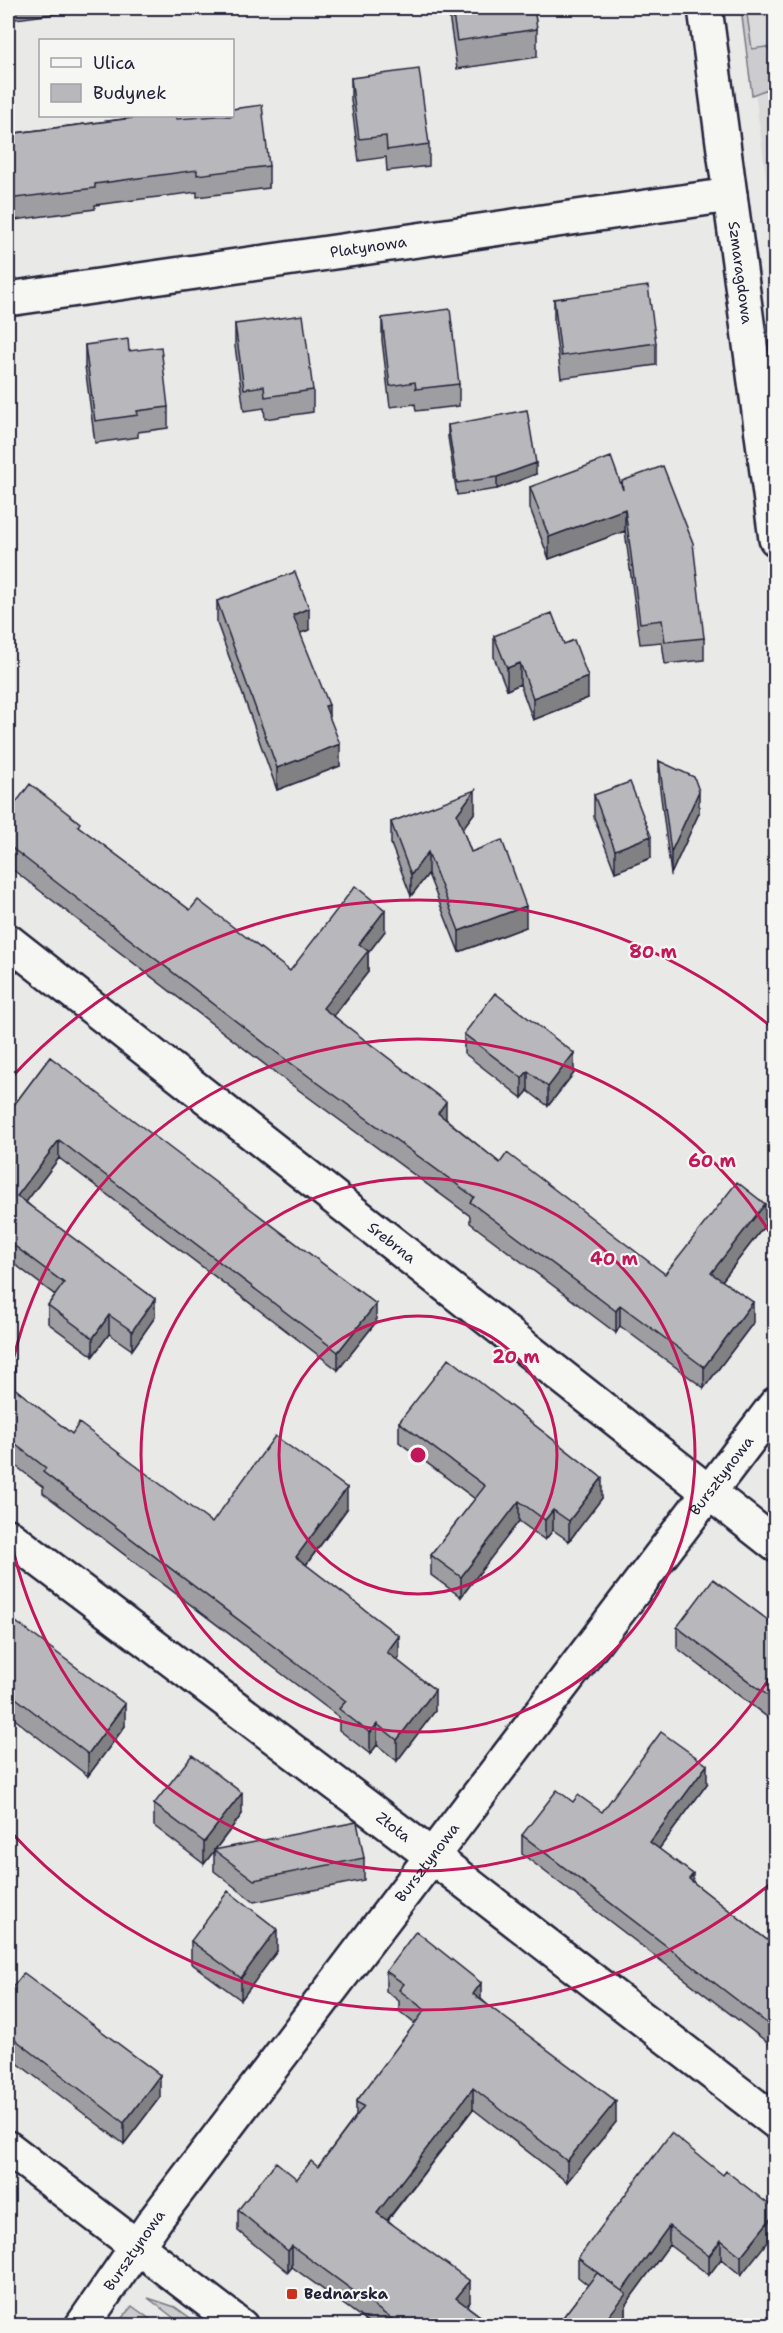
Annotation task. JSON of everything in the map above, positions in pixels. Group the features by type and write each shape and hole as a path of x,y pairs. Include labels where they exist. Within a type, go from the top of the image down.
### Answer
{"street":[{"name":"Szmaragdowa","path":"705,8 776,539"},
{"name":"Platynowa","path":"8,299 730,195"},
{"name":"Srebrna","path":"8,941 776,1545"},
{"name":"Bursztynowa","path":"82,2325 137,2246 776,1404"},
{"name":"Złota","path":"8,1536 433,1857 776,2122"},
{"path":"8,2148 241,2325"}],"shaded area":[{"path":"741,8 746,8 752,49 766,47 775,54 775,86 752,95"},
{"path":"744,8 775,8 775,245"},
{"path":"148,2298 175,2307 200,2325 183,2325"},
{"path":"132,2306 158,2325 116,2325"}],"building":[{"path":"452,8 534,8 537,29 457,41"},
{"path":"419,69 429,144 387,150 386,136 359,139 351,78"},
{"path":"262,105 269,166 197,175 197,170 95,184 95,188 8,199 8,134 140,117 176,117 176,119 234,117 234,109"},
{"path":"648,286 656,343 561,356 554,299"},
{"path":"450,309 459,384 416,389 415,382 390,386 382,318"},
{"path":"303,315 313,390 265,397 264,386 244,389 235,324"},
{"path":"128,339 129,351 161,347 168,407 137,411 138,415 95,421 85,345"},
{"path":"527,410 536,463 497,477 457,483 448,425"},
{"path":"8,414 10,437 8,437"},
{"path":"611,457 623,490 622,481 663,466 693,543 704,638 665,642 662,620 640,623 625,509 549,537 530,487"},
{"path":"295,572 309,608 293,615 329,705 325,706 340,744 277,768 217,601"},
{"path":"552,613 564,644 574,640 588,677 533,698 520,663 507,668 494,636"},
{"path":"659,761 694,777 699,791 671,852"},
{"path":"630,782 651,836 615,850 594,795"},
{"path":"30,784 80,823 78,826 190,910 198,900 290,971 355,886 385,910 359,944 368,951 323,1008 446,1102 438,1113 500,1163 507,1153 665,1274 737,1182 765,1204 711,1273 753,1302 704,1367 620,1305 616,1311 470,1202 474,1197 281,1056 8,845 8,813"},
{"path":"475,790 457,814 471,852 502,840 526,906 459,931 428,852 411,875 391,822"},
{"path":"495,993 574,1053 548,1087 528,1071 522,1078 464,1034"},
{"path":"50,1057 376,1304 338,1352 59,1140 17,1196 155,1299 132,1331 109,1315 93,1338 48,1305 64,1283 8,1241 8,1113"},
{"path":"449,1358 602,1478 569,1521 553,1510 545,1520 519,1501 461,1577 431,1555 485,1486 399,1422"},
{"path":"8,1364 15,1369 8,1379"},
{"path":"8,1383 72,1434 79,1423 212,1523 275,1436 347,1488 296,1557 399,1636 387,1652 435,1690 397,1740 377,1724 370,1733 339,1709 346,1701 43,1472 46,1468 8,1439"},
{"path":"713,1579 776,1626 775,1701 677,1627"},
{"path":"8,1616 125,1704 88,1754 8,1692"},
{"path":"661,1732 707,1765 650,1842 693,1874 689,1879 776,1947 776,2030 522,1835 557,1790 573,1802 578,1795 602,1812"},
{"path":"192,1755 242,1793 204,1842 154,1804"},
{"path":"357,1822 364,1858 254,1880 214,1850"},
{"path":"228,1891 277,1929 241,1978 191,1941"},
{"path":"416,1931 481,1983 473,1994 616,2101 567,2161 473,2088 377,2213 470,2281 456,2298 492,2325 400,2325 292,2246 288,2251 238,2210 276,2162 297,2179 311,2161 318,2167 364,2106 356,2102 425,2010 399,1990 404,1984 386,1971"},
{"path":"24,1973 160,2075 124,2123 8,2034 8,1993"},
{"path":"671,2133 723,2175 726,2171 776,2212 741,2256 721,2240 709,2256 669,2226 622,2291 578,2258"},
{"path":"597,2273 626,2294 602,2325 557,2325"}],"place":[{"name":"Bednarska","path":"292,2294"}]}
